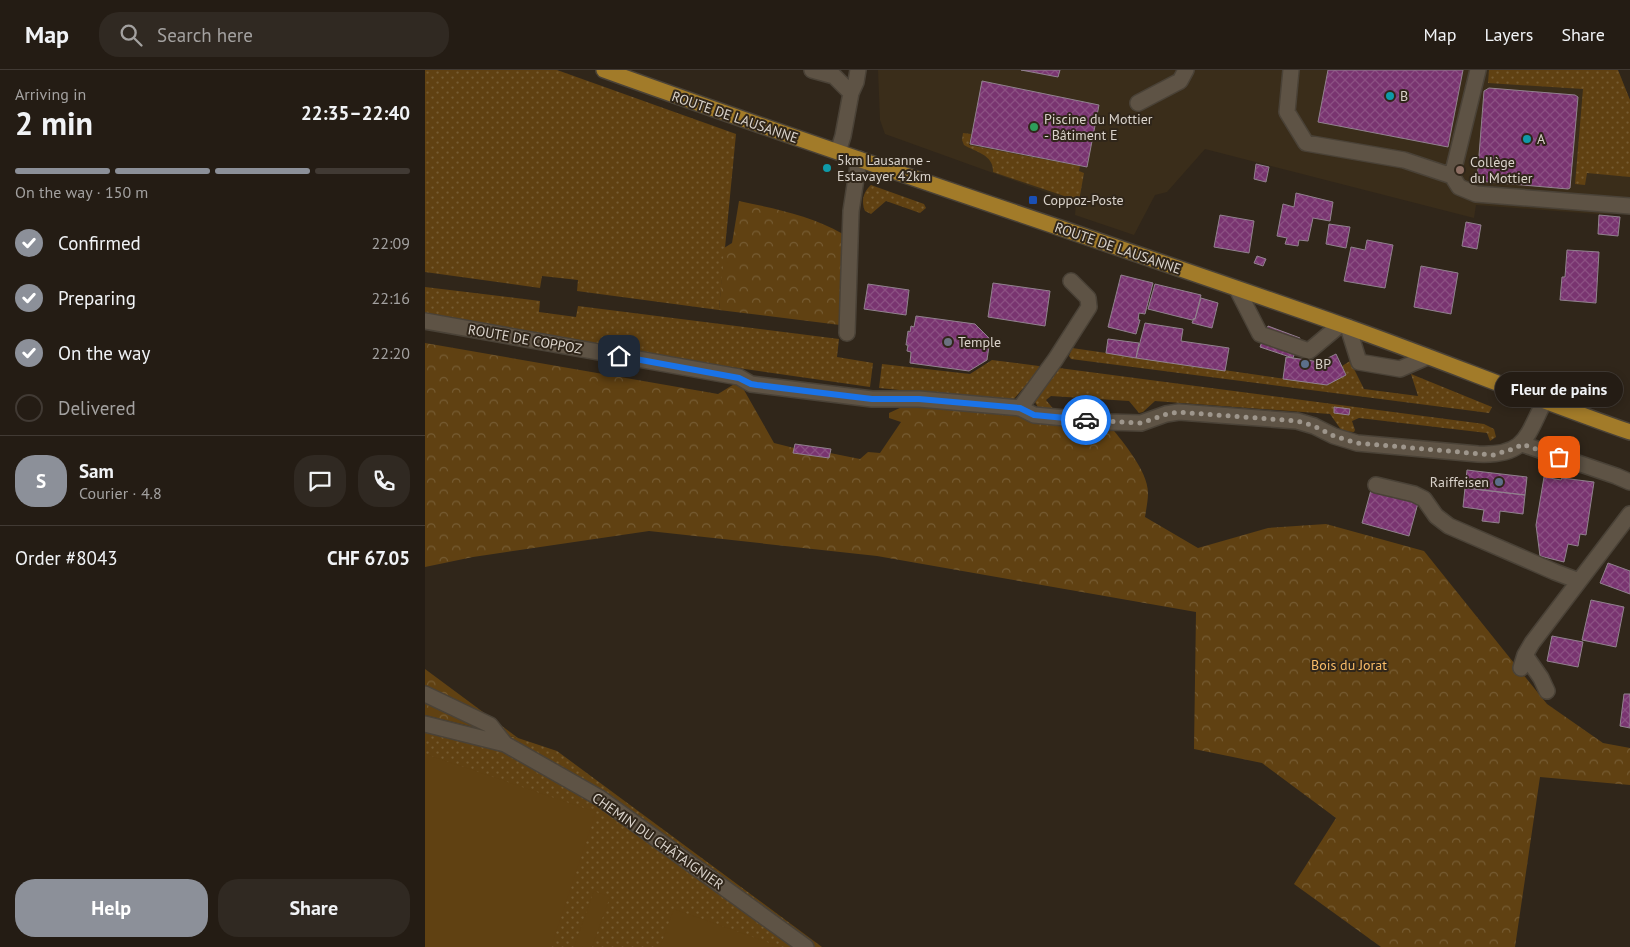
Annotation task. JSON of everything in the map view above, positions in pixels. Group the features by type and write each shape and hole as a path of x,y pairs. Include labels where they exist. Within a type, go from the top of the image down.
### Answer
{"main road":[{"name":"ROUTE DE LAUSANNE","path":"604,70 737,118 1344,326 1544,402 1630,432"}],"street":[{"path":"812,70 834,73 851,93"},
{"path":"838,152 858,70"},
{"path":"1138,104 1180,81 1186,70"},
{"path":"1291,70 1287,112 1306,143 1404,160 1452,176 1459,187 1476,194 1630,206"},
{"path":"1452,176 1478,70"},
{"path":"847,333 851,211 859,159"},
{"path":"1020,408 1055,360 1089,307 1088,298 1071,280"},
{"path":"1237,289 1259,334 1309,351 1344,326 1359,362 1400,369 1427,357"},
{"name":"ROUTE DE COPPOZ","path":"425,322 739,378 751,384 872,399 919,399 1020,408 1034,415 1107,422 1141,423 1179,412 1297,421 1357,443 1478,454 1493,455 1516,448 1522,444"},
{"path":"1544,402 1529,434 1522,444 1630,482"},
{"path":"1376,485 1419,497 1429,505 1436,516 1449,526 1579,581"},
{"path":"1547,691 1541,678 1523,662 1532,643 1630,514"},
{"name":"CHEMIN DU CHÂTAIGNIER","path":"425,694 490,725 505,744"},
{"name":"CHEMIN DU CHÂTAIGNIER","path":"425,724 505,744 600,798 806,947"}],"shaded area":[{"name":"Collège du Mottier","path":"878,70 1618,70 1630,100 1630,214 1596,214 1476,205 1474,218 1205,149 1167,192 1155,195 1134,235 1075,215 1076,203 885,134 880,120"}],"green space":[{"path":"425,70 557,70 736,134 719,310 577,291 578,280 542,276 540,288 425,272"},
{"path":"1489,70 1618,70 1630,100 1630,177 1587,173 1585,185 1575,184 1583,89 1488,83"},
{"path":"963,133 971,134 969,145 1080,166 1079,171 1084,173 1079,201 993,172 993,166 987,158 964,145 962,140"},
{"path":"871,185 924,204 926,208 920,213 886,201 871,214 865,211 863,201 866,191"},
{"path":"739,201 805,217 843,234 840,325 719,310 724,248 732,243"},
{"path":"425,287 540,301 539,312 576,317 578,306 839,339 837,357 873,363 870,387 640,354 425,314"},
{"name":"Bois du Jorat","path":"425,343 718,394 736,383 741,385 774,443 794,448 794,453 829,458 830,453 860,459 868,452 880,453 901,422 889,418 889,413 919,399 1107,422 1133,456 1144,475 1148,493 1145,517 1198,548 1268,528 1326,524 1424,551 1547,704 1603,743 1630,748 1630,785 1540,777 1515,947 1381,947 1294,884 1336,818 1262,763 1194,749 1196,612 877,556 649,531 473,557 425,567"},
{"path":"1072,348 1327,385 1346,375 1342,366 1350,361 1364,389 1418,396 1411,374 1492,407 1489,413 1071,359 1069,356"},
{"path":"992,360 1039,366 1040,369 1012,401 879,388 882,364 970,374"},
{"path":"1059,368 1484,424 1494,429 1496,437 1490,441 1487,433 1359,418 1352,421 1354,432 1342,431 1330,414 1155,401 1143,412 1139,413 1129,401 1051,396 1046,400 1055,411 1039,409 1035,402 1036,398"},
{"path":"425,669 518,738 425,715"},
{"path":"425,715 518,738 557,751 822,947 425,947"},
{"path":"425,754 596,812 551,947 425,947"},
{"path":"594,891 610,897 592,947 574,947"},
{"path":"674,909 781,947 660,947"}],"building":[{"path":"1021,70 1060,70 1058,77"},
{"name":"B","path":"1328,70 1463,70 1448,147 1318,122"},
{"name":"Piscine du Mottier - Bâtiment E","path":"982,81 1099,105 1087,167 970,144"},
{"name":"A","path":"1489,88 1575,95 1578,97 1570,188 1477,181 1484,91"},
{"path":"1256,164 1269,167 1266,182 1254,179"},
{"path":"1296,193 1333,202 1330,221 1313,218 1308,241 1299,240 1298,246 1285,244 1287,238 1277,236 1283,204 1294,207"},
{"path":"1220,215 1254,221 1249,253 1214,247"},
{"path":"1599,215 1620,217 1618,236 1598,234"},
{"path":"1466,222 1481,225 1477,249 1462,246"},
{"path":"1329,224 1350,227 1346,248 1326,244"},
{"path":"1367,240 1393,245 1385,288 1344,281 1351,247 1365,250"},
{"path":"1567,250 1599,252 1596,303 1560,300 1562,277 1565,277"},
{"path":"1257,256 1266,259 1263,266 1254,263"},
{"path":"1421,266 1458,273 1451,314 1414,307"},
{"path":"1121,275 1153,283 1145,314 1139,313 1138,320 1140,320 1136,334 1108,327"},
{"path":"993,283 1050,291 1045,326 988,317"},
{"path":"868,284 909,290 906,315 864,309"},
{"path":"1155,284 1201,295 1195,319 1192,320 1148,309"},
{"path":"1201,298 1218,303 1212,328 1192,323"},
{"name":"Temple","path":"916,316 975,324 990,339 987,360 969,371 910,363 911,352 907,351 908,345 906,345 908,331 910,332 911,326 914,327"},
{"path":"1145,323 1183,329 1181,341 1229,348 1225,371 1136,358"},
{"path":"1268,326 1300,338 1293,358 1260,347"},
{"path":"1108,339 1139,343 1136,358 1106,353"},
{"path":"1336,354 1346,375 1327,385 1283,379 1286,357 1320,362"},
{"path":"1334,407 1350,409 1349,415 1334,413"},
{"path":"795,444 831,449 829,458 793,453"},
{"path":"1467,470 1527,477 1525,495 1465,488"},
{"path":"1544,477 1594,482 1586,535 1580,534 1578,546 1568,544 1564,562 1540,556 1536,525"},
{"path":"1465,488 1525,495 1523,514 1500,511 1499,523 1482,521 1484,510 1463,507"},
{"path":"1371,490 1418,503 1409,536 1362,523"},
{"path":"1608,563 1630,571 1630,594 1600,583"},
{"path":"1591,600 1624,607 1616,647 1582,640"},
{"path":"1552,636 1583,642 1578,667 1547,661"},
{"path":"1624,694 1630,694 1630,728 1620,726"}],"way so far":[{"path":"1086,420 1141,423 1179,412 1297,421 1357,443 1493,455 1516,448 1522,444 1559,457"}],"place":[{"name":"B","path":"1390,96"},
{"name":"Piscine du Mottier - Bâtiment E","path":"1034,127"},
{"name":"A","path":"1527,139"},
{"name":"5km Lausanne - Estavayer 42km","path":"827,168"},
{"name":"Collège du Mottier","path":"1460,170"},
{"name":"Coppoz-Poste","path":"1033,200"},
{"name":"Temple","path":"948,342"},
{"name":"BP","path":"1305,364"},
{"name":"Fleur de pains","path":"1559,457"},
{"name":"Raiffeisen","path":"1499,482"}],"route":[{"path":"619,356 739,378 757,385 872,399 919,399 1020,408 1034,415 1086,420"}]}
